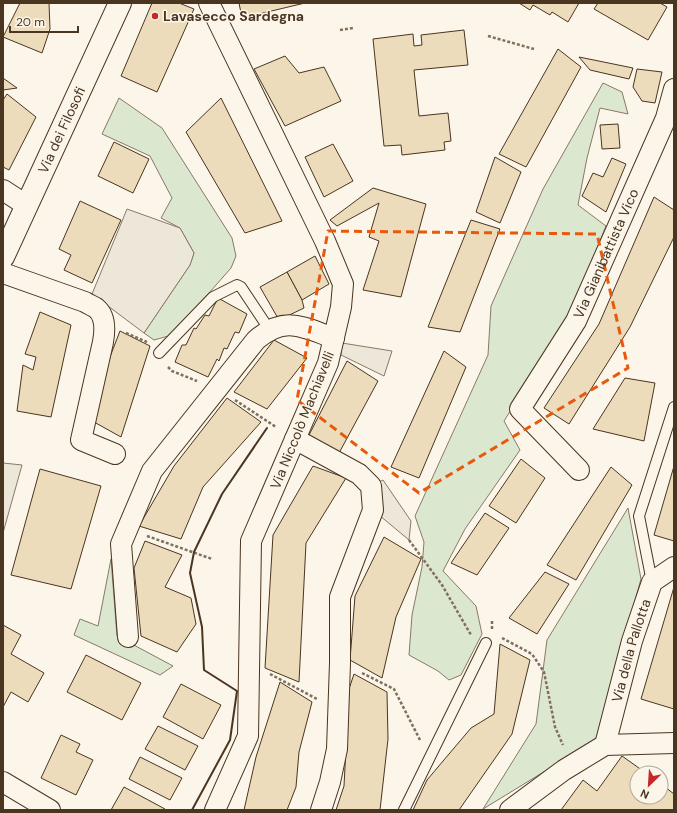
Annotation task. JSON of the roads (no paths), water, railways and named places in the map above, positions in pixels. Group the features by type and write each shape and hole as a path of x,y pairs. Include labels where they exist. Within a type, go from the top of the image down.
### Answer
{"street":[{"name":"Via dei Filosofi","path":"3,257 120,3"},
{"name":"Via Niccolò Machiavelli","path":"209,3 325,241 343,284 341,307 328,363 251,541 248,736 215,810"},
{"name":"Via Gianibattista Vico","path":"579,470 520,409 576,321 666,118 674,89"},
{"path":"3,190 26,205"},
{"path":"3,273 84,302 96,308 102,317 105,330 103,342 81,440 115,454"},
{"path":"128,637 121,544 152,471 256,340 269,330 276,326 288,324 300,326 334,338"},
{"path":"295,439 359,474 371,486 373,510 340,597 340,662 337,749 322,810"},
{"name":"Via della Pallotta","path":"605,745 632,641 652,582 674,567"},
{"path":"510,810 564,770 605,745 670,744"},
{"path":"3,782 50,810"}],"lane":[{"path":"159,353 213,297 237,285 241,287 269,330"},
{"path":"652,582 639,516 674,407"},
{"path":"404,810 484,648"}],"place":[{"name":"Lavasecco Sardegna","path":"155,16"}]}
